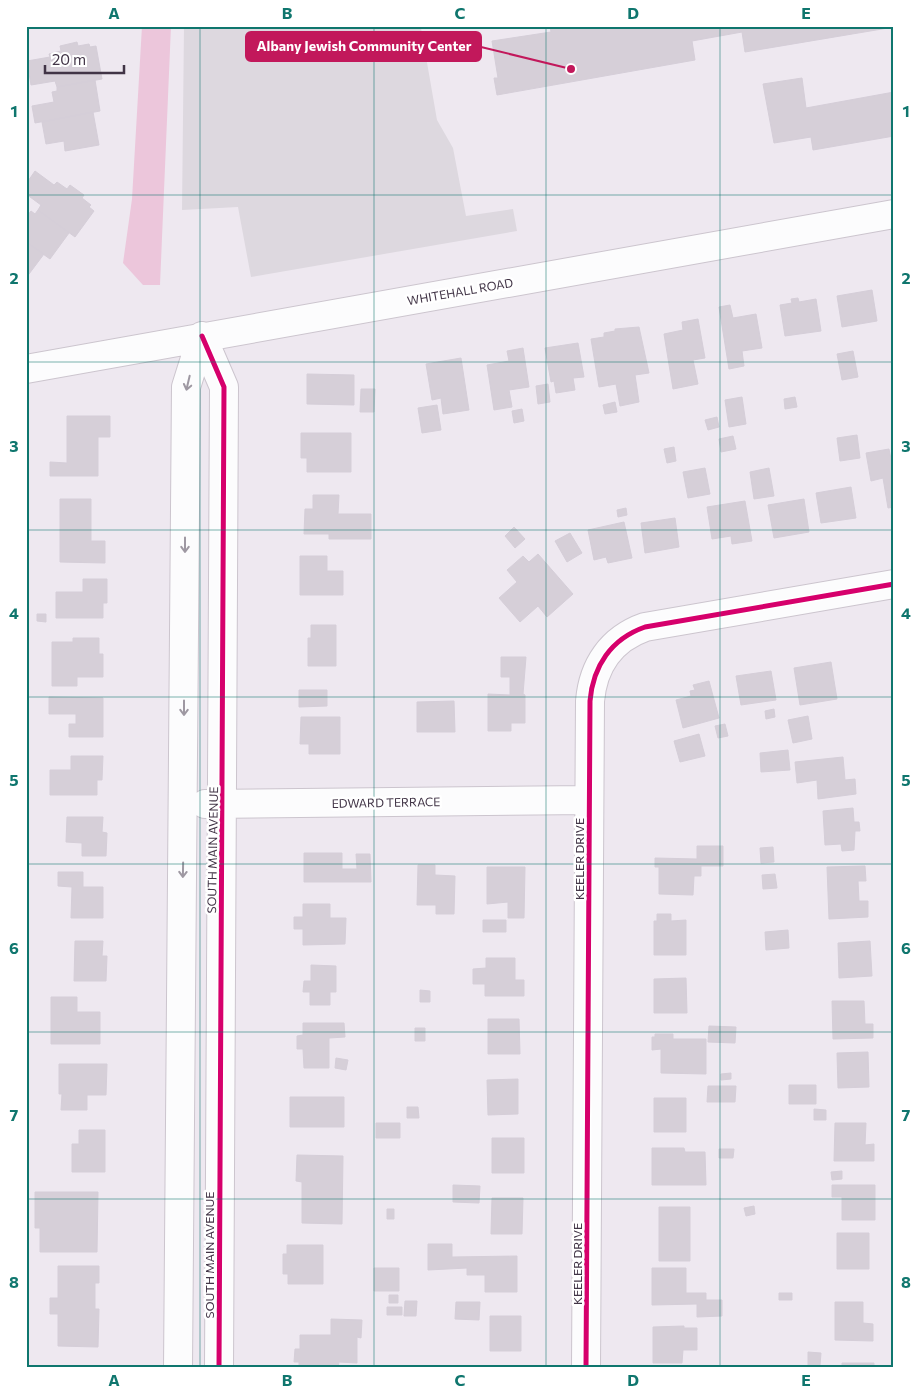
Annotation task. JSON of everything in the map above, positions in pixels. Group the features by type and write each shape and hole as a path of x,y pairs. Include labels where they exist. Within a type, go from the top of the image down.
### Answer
{"street":[{"name":"WHITEHALL ROAD","path":"26,370 202,336 894,214"},
{"name":"SOUTH MAIN AVENUE","path":"202,336 224,387 219,1368"},
{"path":"178,1368 186,387 202,336"},
{"name":"KEELER DRIVE","path":"586,1368 590,701 593,679 609,650 625,636 656,624 893,589"},
{"name":"EDWARD TERRACE","path":"184,804 589,800"},
{"path":"179,1196 219,1196"}],"shaded area":[{"path":"142,26 171,26 160,285 143,285 123,263 132,199"},
{"path":"184,26 410,26 411,29 421,28 437,120 453,148 466,216 513,209 517,231 251,277 238,207 182,210"}],"building":[{"path":"550,26 894,27 745,52 742,32 692,41 695,60 497,95 494,78 498,78 492,41 551,32"},
{"path":"77,42 78,46 89,44 90,47 96,46 102,79 57,87 55,81 31,85 27,61 50,57 49,54 61,51 60,46"},
{"path":"802,78 806,108 894,92 894,136 813,150 811,137 774,143 763,84"},
{"path":"95,80 100,111 35,123 32,106 54,102 52,92 57,91 57,87"},
{"path":"93,112 99,145 65,151 64,141 46,144 42,122"},
{"path":"35,171 54,185 57,182 67,189 70,185 84,195 82,198 91,205 89,207 94,211 75,237 38,210 41,205 26,194 26,184"},
{"path":"38,210 69,233 50,259 26,242 26,217 31,211 35,214"},
{"path":"26,242 44,254 26,278"},
{"path":"872,290 877,321 842,327 837,296"},
{"path":"798,298 799,302 816,299 821,331 785,336 780,305 792,303 791,299"},
{"path":"730,305 733,318 756,314 762,348 742,351 744,366 729,369 719,307"},
{"path":"698,319 705,358 693,360 698,384 673,389 664,334 683,330 682,322"},
{"path":"639,327 649,373 635,375 639,402 620,406 616,384 599,387 591,339 604,337 604,333 615,331 615,329"},
{"path":"578,343 584,377 573,378 575,390 556,393 554,381 551,382 545,348"},
{"path":"523,348 529,387 509,390 512,407 494,410 487,365 509,361 507,351"},
{"path":"853,351 858,377 842,380 837,354"},
{"path":"461,358 469,410 443,414 441,398 432,400 426,364"},
{"path":"307,374 354,375 354,405 307,404"},
{"path":"548,384 550,402 538,404 536,386"},
{"path":"361,389 375,389 374,412 360,412"},
{"path":"742,397 746,424 729,427 725,400"},
{"path":"795,397 797,407 785,409 784,399"},
{"path":"615,402 617,412 605,414 603,405"},
{"path":"437,405 441,430 422,433 418,408"},
{"path":"522,409 524,421 514,423 512,411"},
{"path":"67,416 110,416 110,437 98,437 98,476 50,476 50,462 67,463"},
{"path":"717,417 719,427 708,430 705,420"},
{"path":"301,433 351,433 351,472 307,472 307,458 301,458"},
{"path":"857,435 860,458 840,461 837,438"},
{"path":"733,436 736,449 721,452 719,439"},
{"path":"674,447 676,461 667,463 664,449"},
{"path":"889,449 894,474 894,507 888,508 883,478 871,481 866,453"},
{"path":"705,468 710,494 688,498 683,472"},
{"path":"769,468 774,496 754,499 750,472"},
{"path":"851,487 856,518 821,523 816,493"},
{"path":"313,495 339,495 338,514 371,514 371,539 329,539 329,534 304,534 305,509 313,509"},
{"path":"60,499 91,499 91,541 105,541 105,563 60,562"},
{"path":"804,499 809,532 774,538 768,505"},
{"path":"745,501 752,541 732,544 731,536 712,539 707,507"},
{"path":"626,508 627,515 618,517 617,510"},
{"path":"675,518 679,547 645,553 641,523"},
{"path":"624,522 632,558 608,563 606,557 594,560 588,530"},
{"path":"514,527 525,539 515,548 505,536"},
{"path":"570,533 582,553 567,562 555,541"},
{"path":"538,554 573,594 547,617 538,606 520,622 499,598 517,582 507,570 523,556 529,562"},
{"path":"300,556 327,556 327,571 343,571 343,595 300,595"},
{"path":"83,579 107,579 107,603 103,603 103,618 56,618 56,592 83,592"},
{"path":"37,614 46,614 46,622 37,621"},
{"path":"311,625 336,625 336,666 308,666 308,638 311,638"},
{"path":"73,638 99,638 99,654 103,654 103,677 77,677 77,686 52,686 52,642 73,642"},
{"path":"501,657 526,657 523,694 525,695 525,723 511,723 511,731 488,731 488,694 510,695 510,677 501,677"},
{"path":"831,662 837,699 800,705 794,668"},
{"path":"771,671 776,700 741,705 736,676"},
{"path":"709,681 719,718 683,728 676,700 691,696 690,691 695,690 693,685"},
{"path":"299,690 327,690 327,706 299,707"},
{"path":"49,697 103,698 103,737 69,737 69,724 76,724 76,714 49,714"},
{"path":"454,701 455,732 417,732 417,702"},
{"path":"774,709 775,717 766,719 765,711"},
{"path":"808,716 812,739 793,743 788,720"},
{"path":"301,717 340,717 340,754 309,754 309,744 300,744"},
{"path":"725,724 728,736 718,738 715,726"},
{"path":"699,734 705,756 680,762 674,741"},
{"path":"788,750 790,770 761,772 760,753"},
{"path":"71,756 103,756 102,780 97,780 97,795 50,795 50,770 71,770"},
{"path":"843,757 845,780 855,779 856,794 818,799 817,780 797,783 795,762"},
{"path":"853,808 854,822 859,822 860,831 855,831 854,850 842,851 841,844 825,845 823,811"},
{"path":"67,817 103,817 102,832 107,833 106,856 82,856 82,843 66,842"},
{"path":"697,846 723,846 723,866 701,866 701,876 694,876 693,895 659,894 659,867 655,867 655,858 697,859"},
{"path":"773,847 774,862 761,863 760,848"},
{"path":"304,853 342,853 342,869 357,869 356,854 370,854 371,882 304,882"},
{"path":"418,865 435,865 435,875 455,876 454,914 436,914 436,905 417,905"},
{"path":"865,866 866,881 858,881 859,901 868,901 868,917 829,919 827,867"},
{"path":"487,867 525,867 524,918 508,918 508,902 487,904"},
{"path":"58,872 83,872 83,887 103,887 103,918 71,918 72,887 58,886"},
{"path":"775,874 777,888 763,889 762,875"},
{"path":"303,904 330,904 330,918 346,918 345,944 303,945 303,929 294,929 294,917 303,917"},
{"path":"657,914 671,914 671,921 686,920 686,955 654,955 654,921 657,921"},
{"path":"483,920 506,920 506,932 483,932"},
{"path":"788,930 789,948 766,950 765,932"},
{"path":"75,941 103,941 102,956 107,956 106,981 74,981"},
{"path":"870,941 872,976 839,978 838,943"},
{"path":"486,958 515,958 515,980 524,980 524,996 485,996 485,984 473,984 473,969 486,968"},
{"path":"311,965 336,966 336,992 330,992 330,1005 310,1005 310,992 303,992 304,981 311,981"},
{"path":"686,978 687,1013 654,1013 654,979"},
{"path":"420,990 430,991 430,1002 420,1002"},
{"path":"51,997 77,997 77,1012 100,1012 100,1044 51,1044"},
{"path":"832,1001 864,1001 865,1024 873,1024 873,1038 833,1039"},
{"path":"488,1019 519,1019 520,1054 488,1054"},
{"path":"303,1023 344,1023 345,1037 329,1038 329,1068 304,1068 303,1049 297,1049 297,1036 303,1035"},
{"path":"709,1026 736,1027 735,1043 708,1042"},
{"path":"415,1028 425,1028 425,1041 415,1041"},
{"path":"655,1034 673,1034 673,1039 706,1039 706,1074 661,1073 661,1049 652,1050 652,1037 655,1037"},
{"path":"868,1052 869,1087 838,1088 837,1053"},
{"path":"336,1058 348,1060 346,1070 335,1068"},
{"path":"59,1064 107,1064 106,1095 87,1095 87,1110 61,1110 62,1094 59,1094"},
{"path":"731,1073 731,1079 721,1080 721,1074"},
{"path":"518,1079 518,1114 488,1115 487,1080"},
{"path":"789,1085 816,1085 816,1104 789,1104"},
{"path":"708,1086 736,1086 735,1102 707,1102"},
{"path":"290,1097 344,1097 344,1127 290,1127"},
{"path":"654,1098 686,1098 686,1132 654,1132"},
{"path":"407,1107 418,1107 419,1118 407,1118"},
{"path":"814,1109 826,1110 826,1120 814,1120"},
{"path":"376,1123 400,1123 400,1138 376,1138"},
{"path":"835,1123 866,1123 865,1145 874,1144 874,1161 834,1161"},
{"path":"79,1130 105,1130 105,1172 72,1172 72,1144 79,1144"},
{"path":"492,1138 524,1138 524,1173 492,1173"},
{"path":"652,1148 684,1148 685,1152 705,1152 706,1185 652,1185"},
{"path":"719,1149 734,1149 733,1158 719,1158"},
{"path":"297,1155 343,1156 342,1224 302,1223 302,1182 296,1181"},
{"path":"842,1171 842,1179 832,1180 831,1172"},
{"path":"453,1185 480,1186 479,1203 453,1202"},
{"path":"832,1185 875,1185 875,1220 842,1220 842,1197 832,1197"},
{"path":"35,1192 98,1192 97,1252 40,1252 40,1228 35,1228"},
{"path":"492,1198 523,1198 522,1234 491,1234"},
{"path":"754,1206 755,1214 746,1216 744,1208"},
{"path":"659,1207 690,1207 690,1261 659,1261"},
{"path":"387,1209 394,1209 394,1219 387,1219"},
{"path":"837,1233 869,1233 869,1269 837,1269"},
{"path":"428,1244 452,1244 452,1257 517,1256 517,1292 485,1292 485,1275 467,1275 467,1268 428,1270"},
{"path":"287,1245 323,1245 323,1284 288,1284 288,1274 283,1274 283,1254 287,1254"},
{"path":"58,1266 99,1266 99,1283 95,1283 95,1309 99,1309 98,1347 58,1346 58,1314 50,1314 50,1298 58,1298"},
{"path":"374,1268 399,1268 399,1291 374,1291"},
{"path":"652,1268 686,1268 686,1293 706,1293 706,1300 722,1300 722,1316 697,1317 697,1304 652,1305"},
{"path":"779,1293 792,1293 792,1300 779,1300"},
{"path":"389,1295 398,1295 398,1303 389,1303"},
{"path":"405,1301 417,1301 416,1316 404,1316"},
{"path":"456,1302 480,1302 479,1320 455,1319"},
{"path":"835,1302 863,1302 863,1323 873,1324 873,1341 835,1340"},
{"path":"387,1307 402,1307 402,1315 387,1315"},
{"path":"490,1316 521,1316 521,1351 490,1351"},
{"path":"331,1319 362,1320 361,1338 357,1337 357,1363 339,1362 338,1368 299,1368 299,1362 294,1362 295,1349 300,1349 300,1335 331,1335"},
{"path":"684,1326 684,1328 697,1328 697,1350 683,1350 682,1363 653,1363 653,1327"},
{"path":"808,1352 821,1353 820,1365 808,1365"},
{"path":"842,1363 874,1363 874,1368 842,1368"}],"cycle path":[{"path":"202,336 224,387 219,1368"},
{"path":"586,1368 590,701 595,676 613,646 633,632 645,627 894,584"}],"place":[{"name":"Albany Jewish Community Center","path":"571,69"}]}
